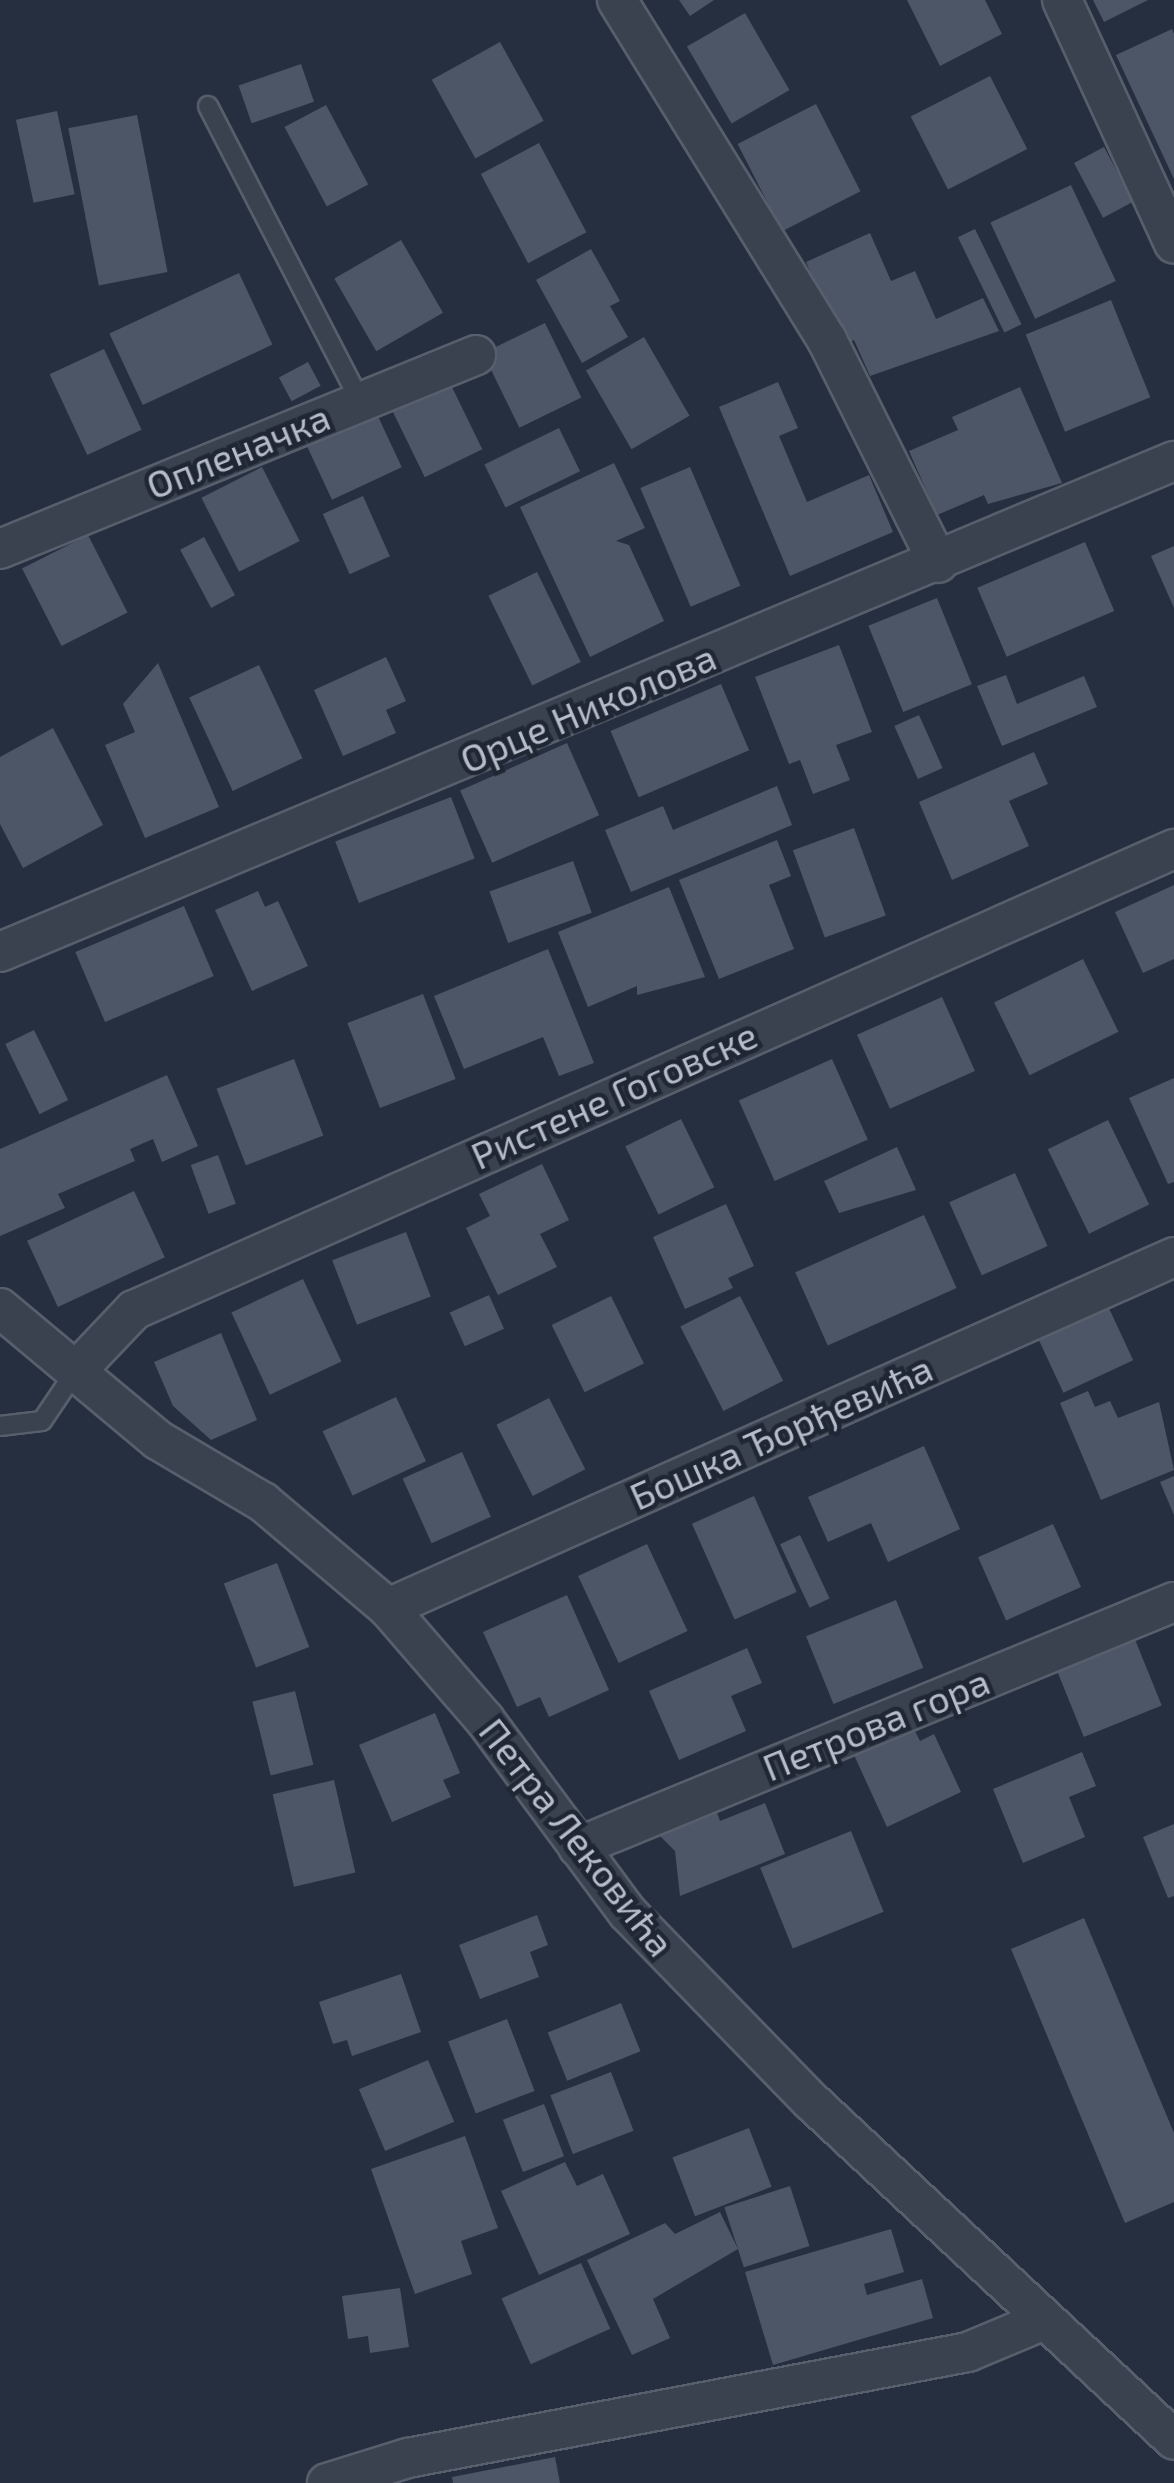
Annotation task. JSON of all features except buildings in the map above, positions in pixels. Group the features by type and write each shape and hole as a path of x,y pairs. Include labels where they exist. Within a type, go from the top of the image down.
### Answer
{"street":[{"path":"617,0 827,340 938,563"},
{"path":"1062,0 1174,242"},
{"name":"Опленачка","path":"0,549 476,354"},
{"name":"Орце Николова","path":"0,952 938,563 1174,461"},
{"name":"Ристене Гоговске","path":"75,1372 134,1310 1174,849"},
{"name":"Бошка Ђорђевића","path":"388,1608 1174,1257"},
{"name":"Петра Лековића","path":"0,1308 158,1440 262,1502 388,1608 578,1847 694,1981 1042,2321 1174,2439"},
{"name":"Петрова гора","path":"578,1847 1174,1602"},
{"path":"326,2483 428,2454 968,2352 1042,2321"}],"lane":[{"path":"208,106 360,401"},
{"path":"0,1426 42,1421 75,1372"}]}
